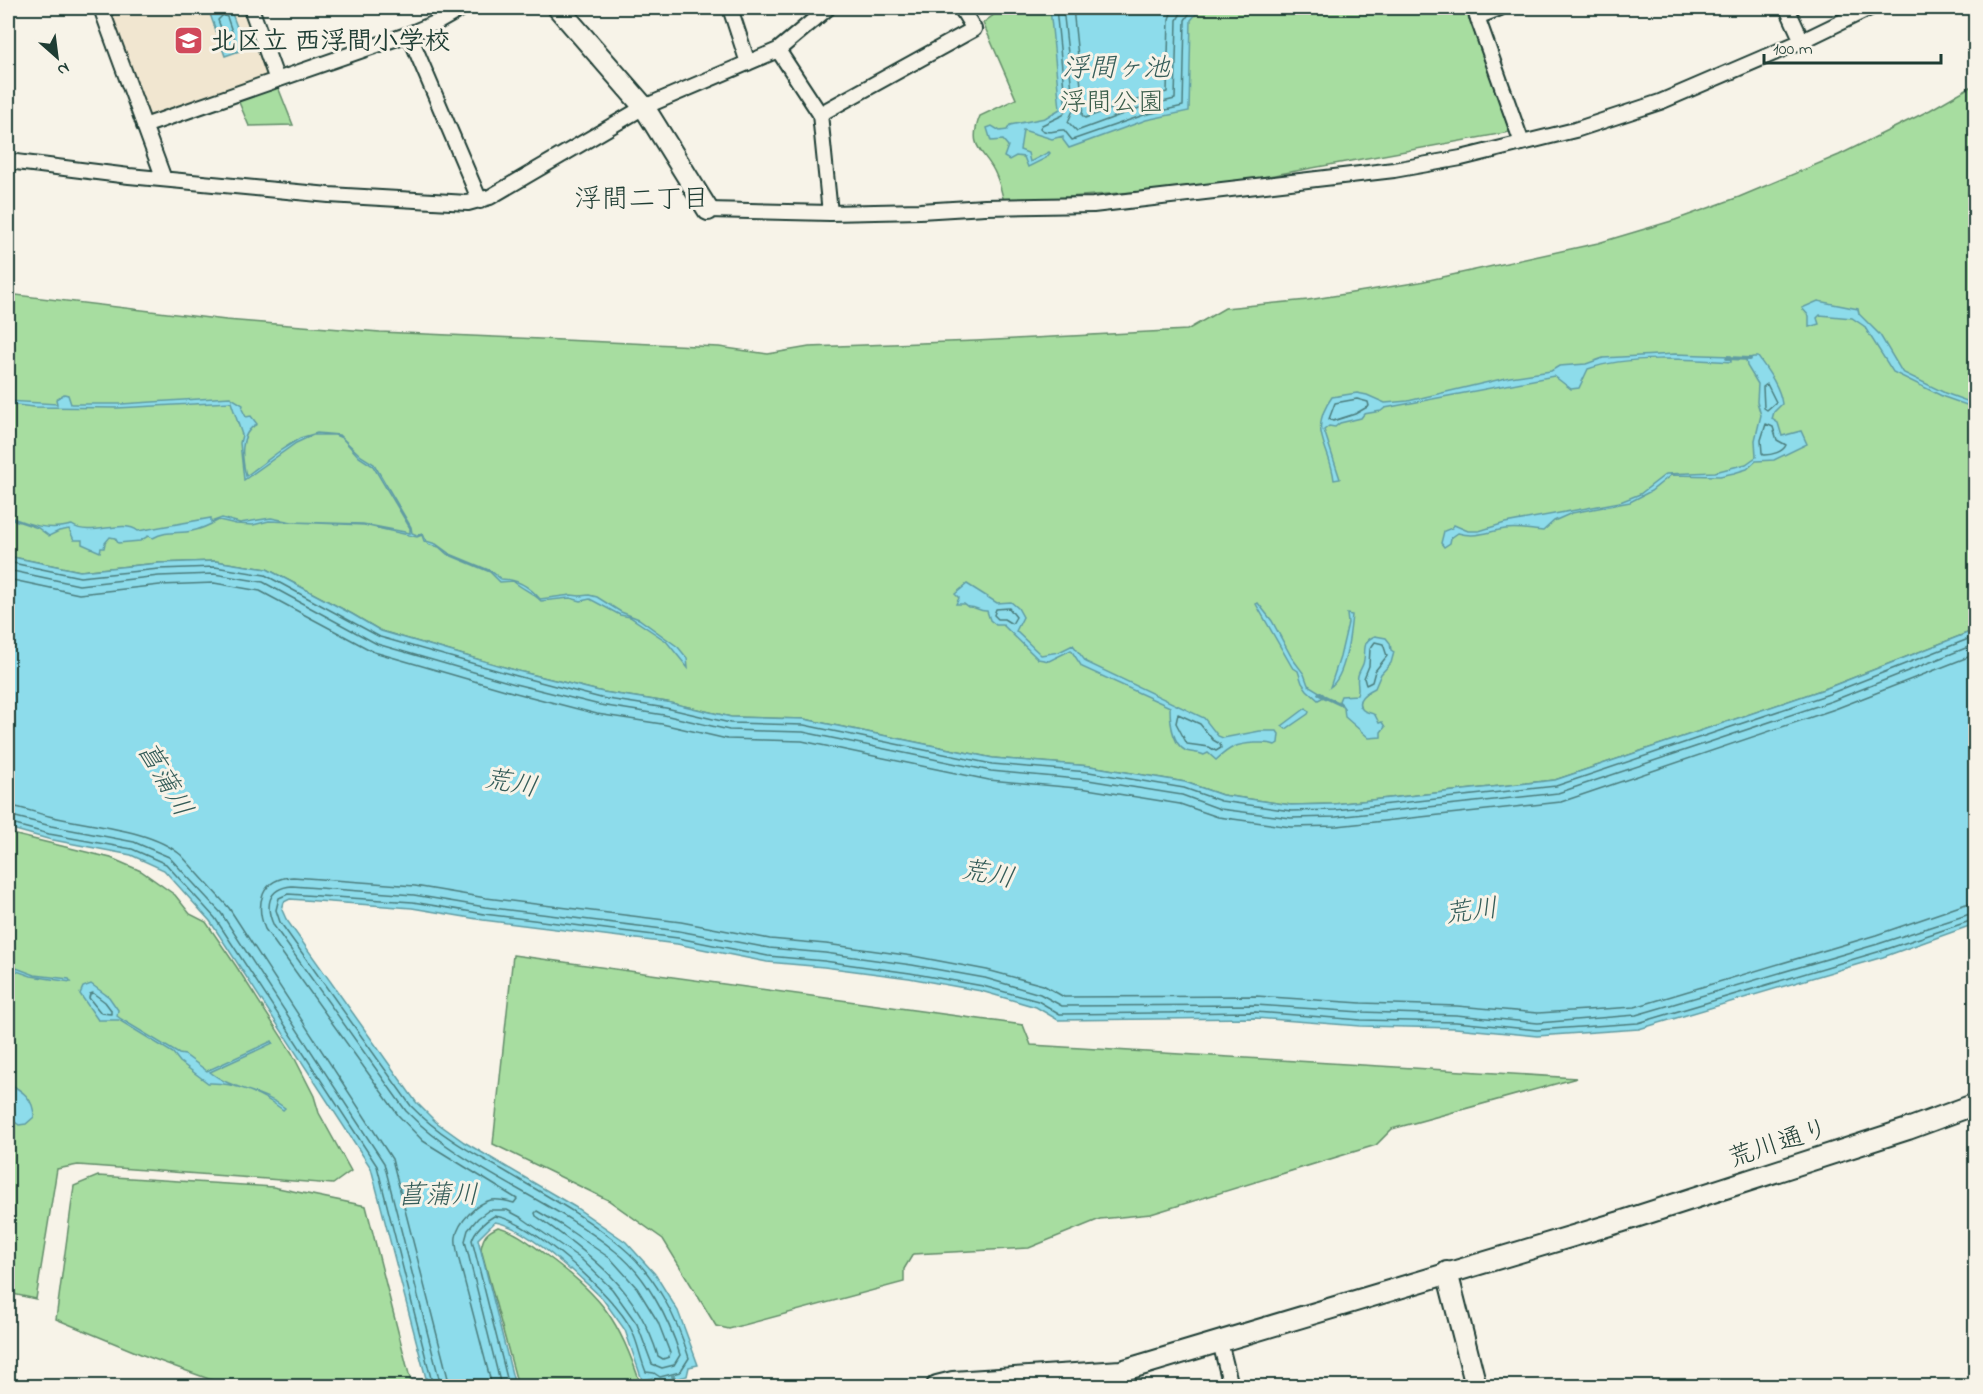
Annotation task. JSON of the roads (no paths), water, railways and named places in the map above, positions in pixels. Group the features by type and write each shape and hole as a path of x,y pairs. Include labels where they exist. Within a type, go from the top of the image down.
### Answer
{"street":[{"path":"100,8 164,179"},
{"path":"251,8 277,80"},
{"path":"144,126 409,34 463,8"},
{"path":"558,8 644,107 708,210 830,213 1093,205 1394,170 1461,158 1575,130 1660,102 1802,41 1870,8"},
{"path":"730,8 747,63"},
{"path":"8,161 164,179 376,198 468,203 480,201 644,107 778,50 828,8"},
{"path":"820,114 974,29 961,8"},
{"path":"1500,8 1476,12 1522,143"},
{"path":"1787,8 1802,41"},
{"path":"409,34 480,201"},
{"path":"778,50 820,114 830,213"},
{"name":"荒川通り","path":"937,1386 953,1382 1121,1371 1597,1229 1908,1129 1976,1104"},
{"path":"1447,1272 1476,1386"},
{"path":"1220,1342 1231,1386"},
{"path":"1076,1386 1102,1381 1121,1371"}],"water":[{"path":"230,8 245,49 225,56 210,14"},
{"name":"浮間ヶ池","path":"1050,8 1199,8 1191,20 1189,111 1146,120 1069,148 1063,136 1052,139 1023,130 1020,150 1028,153 1030,162 1050,153 1046,158 1028,167 1024,157 1016,156 1009,160 1004,157 1008,146 1003,140 991,141 987,128 992,126 1000,131 1007,130 1010,125 1045,118 1060,109"},
{"path":"1818,301 1858,309 1859,314 1880,335 1902,372 1945,393 1975,404 1975,408 1944,397 1893,372 1864,326 1852,318 1820,315 1817,318 1819,324 1809,327 1809,316 1802,308"},
{"path":"1675,354 1731,356 1731,362 1658,359 1621,362 1588,369 1579,388 1571,389 1554,376 1364,414 1361,418 1340,423 1335,427 1329,426 1324,430 1340,479 1334,480 1321,429 1321,420 1332,397 1357,393 1385,403 1408,401 1510,377 1551,371 1559,366 1586,364 1603,358"},
{"path":"1758,357 1779,391 1782,404 1774,412 1772,419 1778,423 1782,436 1801,431 1807,444 1774,460 1756,461 1747,469 1734,473 1720,476 1671,475 1651,491 1630,502 1572,513 1554,521 1543,531 1515,528 1476,535 1458,533 1444,547 1441,543 1444,531 1454,525 1468,531 1479,531 1505,523 1620,502 1640,494 1666,474 1715,472 1746,464 1756,457 1755,440 1761,415 1757,402 1758,384 1747,366 1746,359"},
{"path":"64,394 68,395 71,404 121,404 230,397 243,405 242,409 246,417 251,416 257,424 251,428 244,440 243,462 246,476 300,438 317,433 339,435 361,456 374,464 411,527 412,533 423,534 426,541 436,544 450,554 491,571 501,579 512,580 522,584 540,599 571,595 597,597 621,612 639,619 678,647 687,658 688,668 666,641 630,617 620,615 590,599 581,601 570,598 541,601 513,581 500,582 490,572 447,554 439,547 430,545 424,541 422,535 417,537 364,525 294,522 363,524 410,533 410,528 373,466 359,457 342,438 335,435 313,435 296,443 244,480 240,443 242,435 231,402 117,408 34,407 8,404 8,401 57,404 56,399"},
{"path":"8,516 47,527 72,525 88,530 124,526 138,531 211,518 211,522 222,518 240,523 271,518 292,522 269,521 253,525 219,520 196,530 163,534 153,538 148,536 140,541 118,543 115,538 110,537 100,552 82,544 82,540 74,540 69,529 49,536 38,528 8,518"},
{"path":"8,556 80,571 159,563 215,561 267,569 381,631 518,671 603,692 667,702 731,717 804,719 993,758 1090,766 1185,782 1222,795 1291,805 1334,804 1555,780 1827,688 1975,630 1975,924 1883,957 1639,1029 1537,1036 1455,1028 1360,1026 1255,1018 1058,1020 1036,1007 981,991 909,978 767,962 677,944 483,920 412,908 290,899 284,902 282,910 286,919 416,1102 436,1122 464,1142 575,1207 626,1242 655,1274 678,1311 698,1365 689,1367 687,1376 657,1384 652,1378 642,1380 625,1330 602,1298 571,1269 534,1241 504,1224 495,1222 478,1239 515,1386 428,1386 371,1168 210,921 164,870 131,855 48,839 8,828"},
{"path":"967,584 997,603 1011,602 1018,608 1023,617 1016,631 1041,655 1059,652 1073,645 1086,662 1204,718 1218,736 1223,738 1260,731 1277,731 1278,743 1275,745 1248,743 1238,745 1216,760 1208,753 1204,755 1186,751 1181,748 1175,737 1171,725 1170,707 1082,667 1071,650 1049,661 1038,659 1003,625 996,625 990,620 987,611 956,604 959,598 955,594"},
{"path":"1258,603 1272,621 1292,658 1304,674 1308,685 1323,694 1322,698 1318,700 1302,683 1298,671 1292,667 1256,604"},
{"path":"1347,614 1352,615 1346,654 1340,674 1330,687 1348,623"},
{"path":"1375,636 1386,638 1394,652 1391,663 1381,674 1375,688 1360,700 1363,710 1375,715 1379,723 1382,722 1385,727 1381,732 1381,737 1369,738 1345,717 1344,708 1339,701 1341,696 1357,695 1359,673 1366,644 1370,638"},
{"path":"1306,708 1308,714 1286,729 1282,726"},
{"path":"8,965 35,975 69,979 71,982 31,976 8,968"},
{"path":"91,984 109,997 118,1010 117,1016 121,1019 179,1054 185,1055 207,1071 272,1041 273,1043 210,1072 228,1083 267,1097 285,1108 283,1110 257,1094 238,1087 208,1083 180,1062 173,1053 119,1020 98,1020 80,994 83,987"},
{"path":"8,1083 30,1100 34,1117 26,1124 19,1125 8,1117"}],"waterway":[{"path":"1727,358 1750,359"},
{"path":"1319,694 1340,704"},
{"path":"673,1376 677,1386"}],"place":[{"name":"北区立 西浮間小学校","path":"189,40"}],"district":[{"name":"浮間二丁目","path":"642,198"}],"park label":[{"name":"浮間公園","path":"1112,101"}],"water label":[{"name":"菖蒲川","path":"166,779"},
{"name":"荒川","path":"511,782"},
{"name":"荒川","path":"988,873"},
{"name":"荒川","path":"1471,910"},
{"name":"菖蒲川","path":"438,1194"}]}
